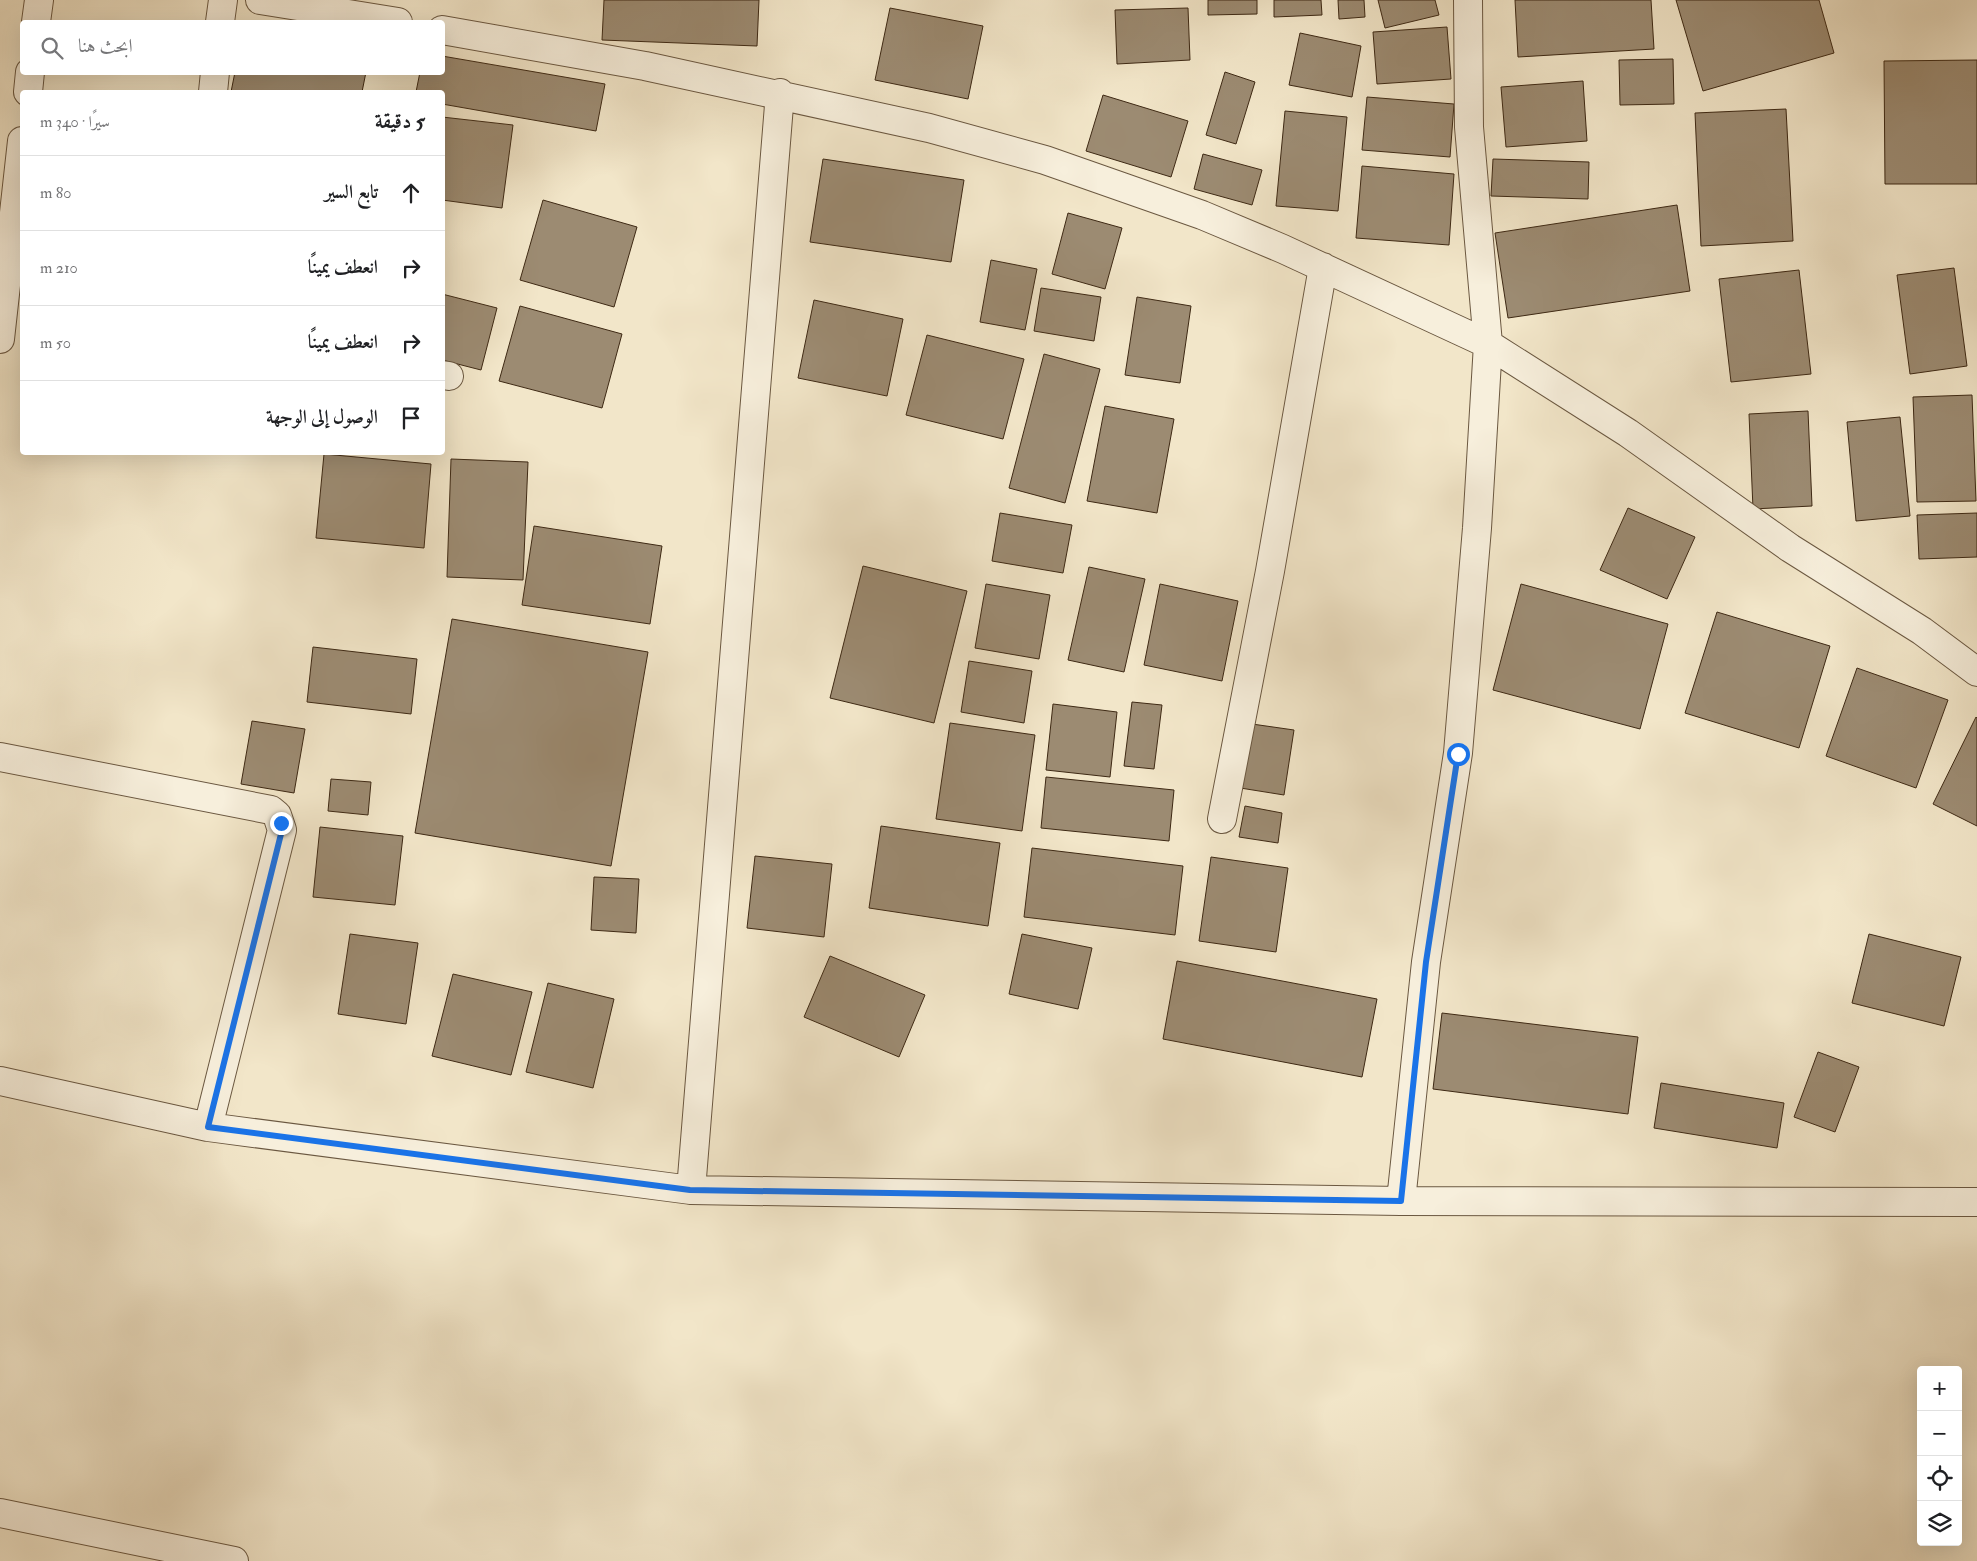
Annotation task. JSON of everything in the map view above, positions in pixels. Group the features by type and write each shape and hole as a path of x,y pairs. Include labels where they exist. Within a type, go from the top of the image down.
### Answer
{"street":[{"path":"36,20 39,0"},
{"path":"220,20 223,0"},
{"path":"260,0 385,20"},
{"path":"1401,1201 1426,962 1458,754 1477,528 1488,344 1469,127 1468,0"},
{"path":"445,31 645,66 780,93 929,128 1045,160 1202,215 1323,267 1488,344 1628,433 1790,548 1922,631 1977,672"},
{"path":"28,90 30,75"},
{"path":"213,90 215,75"},
{"path":"690,1190 780,93"},
{"path":"0,339 20,159"},
{"path":"1222,819 1270,571 1323,267"},
{"path":"0,757 271,810 277,815 282,830 208,1127"},
{"path":"0,1081 208,1127 690,1190 1401,1201 1977,1202"},
{"path":"0,1513 234,1561"}],"building":[{"path":"604,0 759,0 757,46 602,40"},
{"path":"1208,0 1257,0 1257,14 1208,15"},
{"path":"1274,0 1321,0 1322,15 1274,17"},
{"path":"1338,0 1364,0 1365,17 1339,19"},
{"path":"1378,0 1435,0 1439,15 1385,28"},
{"path":"1515,0 1651,0 1654,49 1518,57"},
{"path":"1676,0 1819,0 1834,53 1703,91"},
{"path":"890,8 983,26 968,99 875,80"},
{"path":"1188,8 1190,60 1117,64 1115,10"},
{"path":"1447,27 1451,79 1377,84 1373,32"},
{"path":"1300,33 1361,46 1352,97 1289,85"},
{"path":"445,57 605,84 596,131 445,105 445,90 416,90 419,75 445,75"},
{"path":"1673,59 1674,104 1620,105 1619,60"},
{"path":"1977,60 1977,184 1885,184 1884,61"},
{"path":"1225,72 1255,82 1236,144 1206,135"},
{"path":"234,75 365,75 362,90 231,90"},
{"path":"1583,81 1587,141 1506,147 1501,87"},
{"path":"1103,95 1188,121 1171,177 1086,151"},
{"path":"1367,97 1454,104 1450,157 1362,150"},
{"path":"1786,109 1793,241 1701,246 1695,113"},
{"path":"1285,111 1347,117 1338,211 1276,206"},
{"path":"445,117 513,125 502,208 445,200"},
{"path":"1203,154 1262,170 1252,205 1194,189"},
{"path":"823,159 964,180 951,262 810,242"},
{"path":"1493,159 1589,162 1588,199 1491,196"},
{"path":"1362,166 1454,174 1449,245 1356,238"},
{"path":"543,200 637,227 614,307 520,280"},
{"path":"1677,205 1690,291 1508,318 1495,233"},
{"path":"1068,213 1122,228 1105,289 1052,274"},
{"path":"991,260 1037,269 1025,330 980,322"},
{"path":"1954,268 1967,366 1910,374 1897,275"},
{"path":"1799,270 1811,374 1731,382 1719,279"},
{"path":"1041,288 1101,297 1094,341 1034,331"},
{"path":"445,295 497,308 481,370 445,361"},
{"path":"1137,297 1191,306 1180,383 1125,375"},
{"path":"814,300 903,319 887,396 798,378"},
{"path":"520,306 622,334 602,408 499,381"},
{"path":"927,335 1024,359 1003,439 906,415"},
{"path":"1044,354 1100,369 1065,503 1009,488"},
{"path":"1972,395 1976,501 1917,502 1913,397"},
{"path":"1105,406 1174,419 1157,513 1087,501"},
{"path":"1808,411 1812,506 1753,509 1749,414"},
{"path":"1900,417 1910,516 1856,521 1847,422"},
{"path":"324,455 431,464 424,548 316,538"},
{"path":"451,459 528,462 523,580 447,577"},
{"path":"1628,508 1695,537 1667,599 1600,570"},
{"path":"1000,513 1072,525 1063,573 992,561"},
{"path":"1977,513 1977,557 1919,559 1917,515"},
{"path":"534,526 662,546 650,624 522,605"},
{"path":"863,566 967,591 934,723 830,698"},
{"path":"1089,567 1145,579 1124,672 1068,660"},
{"path":"986,584 1050,595 1039,659 975,648"},
{"path":"1160,584 1238,601 1222,681 1144,665"},
{"path":"1521,584 1668,624 1640,729 1493,690"},
{"path":"1717,612 1830,646 1799,748 1685,713"},
{"path":"452,619 648,652 611,866 415,833"},
{"path":"313,647 417,659 411,714 307,702"},
{"path":"969,661 1032,671 1024,723 961,712"},
{"path":"1857,668 1948,700 1916,788 1826,756"},
{"path":"1132,702 1162,705 1154,769 1124,766"},
{"path":"1053,704 1117,712 1110,777 1046,770"},
{"path":"1977,718 1977,826 1933,804"},
{"path":"252,721 305,729 294,793 241,784"},
{"path":"950,723 1035,735 1022,831 936,819"},
{"path":"1245,723 1294,730 1284,795 1234,787"},
{"path":"1046,777 1174,790 1169,841 1041,828"},
{"path":"331,779 371,782 368,815 328,811"},
{"path":"1245,806 1282,813 1278,843 1239,837"},
{"path":"881,826 1000,843 988,926 869,908"},
{"path":"320,827 403,836 395,905 313,897"},
{"path":"1032,848 1183,866 1175,935 1024,917"},
{"path":"755,856 832,864 824,937 747,928"},
{"path":"1211,857 1288,868 1276,952 1199,941"},
{"path":"594,877 639,879 636,933 591,930"},
{"path":"350,934 418,943 406,1024 338,1014"},
{"path":"1022,934 1092,948 1078,1009 1009,994"},
{"path":"1869,934 1961,957 1944,1026 1852,1003"},
{"path":"830,956 925,995 899,1057 804,1017"},
{"path":"1177,961 1377,999 1362,1077 1163,1039"},
{"path":"453,974 532,992 511,1075 432,1056"},
{"path":"548,983 614,999 593,1088 526,1072"},
{"path":"1442,1013 1638,1037 1628,1114 1433,1089"},
{"path":"1818,1052 1859,1067 1835,1132 1794,1117"},
{"path":"1661,1083 1784,1103 1777,1148 1654,1128"}],"route":[{"path":"281,823 282,830 208,1127 690,1190 1401,1201 1426,962 1458,754"}]}
